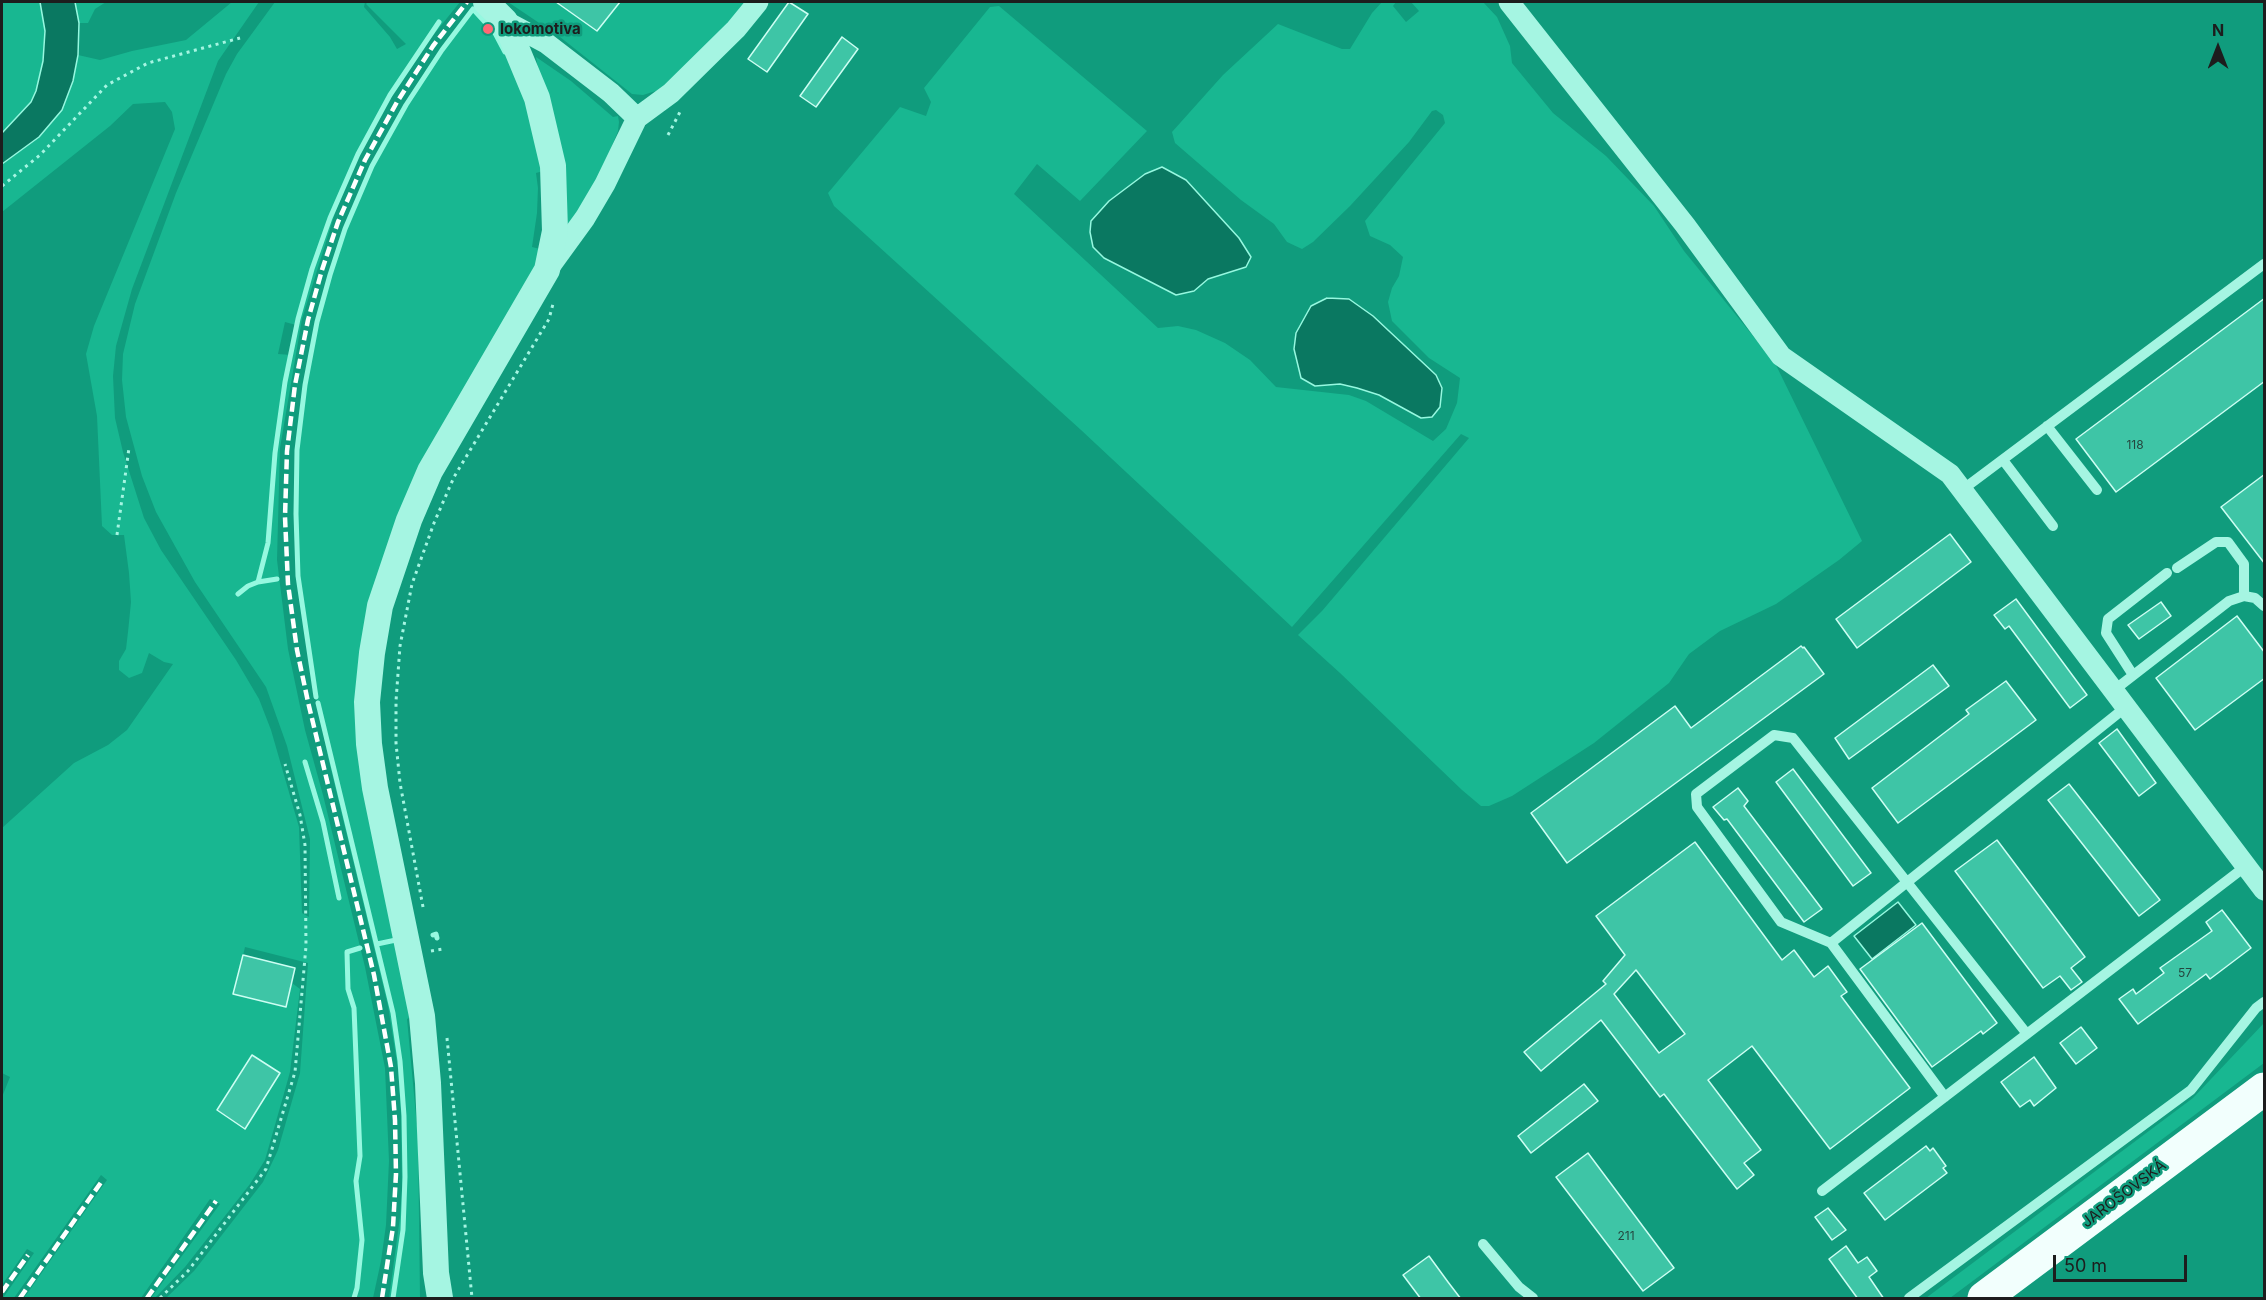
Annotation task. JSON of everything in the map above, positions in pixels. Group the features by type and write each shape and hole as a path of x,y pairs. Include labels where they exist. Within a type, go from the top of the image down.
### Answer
{"main road":[{"name":"JAROŠOVSKÁ","path":"1984,1299 2265,1089"}],"street":[{"path":"486,2 505,21 546,43 611,93 637,118"},
{"path":"440,1299 436,1273 429,1083 422,1016 375,788 368,724 369,679 380,606 409,520 430,471 547,270 585,218 605,184 637,118 671,93 736,29 758,2"},
{"path":"1509,2 1685,225 1781,356 1950,474 2265,890"},
{"path":"505,21 537,98 553,166 555,231 547,270"}],"lane":[{"path":"1962,490 2265,264"},
{"path":"2047,426 2097,490"},
{"path":"2003,460 2053,526"},
{"path":"2133,675 2106,633 2108,620 2172,571 2216,542 2228,542 2244,564 2244,596"},
{"path":"1831,943 1909,882 2120,699 2133,675 2229,601 2244,596 2255,598 2265,606"},
{"path":"1945,1097 1831,943 1781,922 1697,807 1696,794 1774,735 1793,738 2027,1034"},
{"path":"1822,1191 2246,866"},
{"path":"1909,1299 2191,1090 2256,1008 2265,1002"},
{"path":"1484,1244 1519,1287 1533,1299"}],"path":[{"path":"2,186 40,155 107,85 148,63 240,38"},
{"path":"425,917 399,783 396,743 400,646 412,584 434,523 454,477 549,320 554,298"},
{"path":"117,535 129,448"},
{"path":"160,1299 188,1271 266,1169 296,1072 306,946 305,845 300,815 285,764"},
{"path":"432,951 434,962"},
{"path":"445,1028 472,1299"}],"green space":[{"path":"2,2 40,2 45,31 43,61 36,91 31,102 2,133"},
{"path":"75,2 106,2 95,9 88,23 79,23"},
{"path":"232,2 259,2 218,61 132,289 116,346 113,376 115,418 144,518 161,550 236,660 259,699 271,730 299,827 302,913 309,917 310,839 287,746 266,687 195,582 156,512 142,476 126,417 122,380 123,354 135,304 176,193 226,74 237,54 275,2 365,2 364,7 390,37 397,49 406,44 366,4 368,2 460,2 414,59 390,95 358,154 335,213 302,319 280,448 277,560 288,649 305,730 365,967 385,1068 389,1161 386,1225 373,1298 166,1298 194,1271 263,1182 278,1150 300,1073 308,963 245,947 234,994 286,1007 292,983 300,989 290,1072 265,1160 250,1184 185,1267 155,1298 151,1298 220,1204 210,1199 141,1298 24,1298 107,1180 101,1175 14,1298 3,1298 34,1253 27,1249 2,1285 2,1097 10,1077 2,1073 2,828 74,763 108,745 127,730 173,664 164,662 149,653 142,673 129,678 119,670 119,661 126,649 128,632 131,602 129,573 124,535 112,535 102,526 97,416 86,354 94,326 175,129 172,112 165,102 133,104 110,126 2,212 2,164 14,154 73,81 78,55 100,60 186,40","holes":["285,322 296,325 291,355 278,354"]},
{"path":"508,2 749,2 731,25 659,90 643,95 632,94 560,37"},
{"path":"1382,2 1396,2 1393,6 1406,22 1419,11 1411,2 1483,2 1497,17 1510,46 1512,63 1553,113 1606,156 1654,206 1684,251 1775,363 1862,541 1776,604 1720,631 1689,654 1669,683 1594,743 1512,796 1489,806 1481,806 1462,790 1298,635 1322,611 1469,438 1461,434 1292,627 1081,430 834,206 828,193 900,107 926,116 931,102 924,88 990,7 999,6 1147,131 1080,201 1037,164 1014,194 1158,328 1178,326 1196,330 1225,343 1250,360 1276,387 1349,395 1366,401 1433,441 1446,429 1457,403 1460,378 1429,358 1392,321 1388,302 1399,276 1403,257 1390,245 1370,236 1365,221 1445,123 1443,115 1436,110 1432,111 1409,142 1350,206 1313,242 1302,249 1287,242 1274,224 1241,200 1175,143 1172,132 1223,75 1278,24 1342,49 1350,49 1372,13"},
{"path":"475,5 497,29 513,59 547,170 536,173 537,213 532,247 540,249 535,267 512,313 363,657 413,1016 407,1019 418,1137 420,1298 389,1298 402,1188 398,1069 388,1006 328,757 316,697 298,576 297,450 305,385 317,322 330,275 352,213 372,166 406,105"},
{"path":"536,57 571,81 613,117 618,116 619,122 618,131 592,196 563,231"},
{"path":"2264,1023 2264,1063 1950,1298 1926,1298 2193,1098"}],"water":[{"path":"40,2 75,2 79,23 78,55 73,81 62,110 39,137 2,164 2,133 31,102 36,91 43,61 45,31"},
{"path":"1162,167 1186,180 1239,238 1251,257 1246,267 1208,279 1194,291 1176,295 1104,258 1093,247 1090,232 1091,221 1109,201 1145,174"},
{"path":"1327,298 1349,299 1373,316 1436,375 1442,388 1440,407 1432,417 1421,418 1379,395 1357,388 1340,384 1315,386 1301,378 1294,349 1296,333 1311,306"},
{"path":"1898,902 1916,925 1872,959 1854,936"}],"building":[{"path":"556,2 620,2 597,31"},
{"path":"789,2 808,14 767,72 748,59"},
{"path":"842,37 858,49 816,107 800,96"},
{"path":"2265,298 2265,381 2116,492 2076,439"},
{"path":"2265,474 2265,564 2221,507"},
{"path":"1950,534 1971,562 1857,648 1836,619"},
{"path":"2016,599 2087,695 2070,708 2009,626 2005,629 1994,615"},
{"path":"2161,602 2171,616 2139,639 2128,625"},
{"path":"2237,616 2265,653 2265,678 2195,730 2156,678"},
{"path":"1801,646 1824,674 1567,863 1531,813 1675,706 1691,728"},
{"path":"1933,665 1949,686 1849,759 1835,738"},
{"path":"2006,681 2036,720 1898,823 1872,788 1969,714 1966,710"},
{"path":"2117,729 2156,783 2139,796 2099,743"},
{"path":"1793,769 1871,873 1853,886 1776,782"},
{"path":"2069,784 2160,900 2139,916 2048,800"},
{"path":"1738,788 1748,801 1744,806 1822,909 1804,922 1727,819 1724,820 1713,807"},
{"path":"1997,840 2085,957 2071,968 2082,982 2071,990 2060,976 2043,988 1955,871"},
{"path":"1695,842 1782,960 1794,950 1814,977 1828,966 1847,992 1841,996 1910,1088 1830,1149 1752,1046 1708,1080 1761,1150 1744,1163 1754,1175 1737,1189 1664,1094 1660,1097 1601,1020 1541,1071 1524,1052 1606,984 1603,981 1625,955 1596,916","holes":["1636,970 1685,1034 1659,1053 1614,994"]},
{"path":"2222,910 2251,948 2210,979 2206,974 2138,1024 2119,999 2133,989 2136,994 2164,973 2160,968 2212,931 2206,922"},
{"path":"1922,923 1997,1023 1983,1034 1981,1031 1932,1067 1860,969"},
{"path":"243,955 295,968 286,1007 233,994"},
{"path":"2081,1027 2097,1048 2076,1064 2060,1043"},
{"path":"252,1055 280,1073 245,1129 217,1110"},
{"path":"2034,1057 2056,1088 2034,1106 2030,1100 2020,1107 2001,1082"},
{"path":"1584,1084 1598,1101 1531,1153 1518,1136"},
{"path":"1926,1146 1930,1151 1933,1148 1946,1166 1943,1168 1947,1173 1885,1220 1864,1193"},
{"path":"1588,1153 1674,1268 1643,1291 1556,1177"},
{"path":"1828,1208 1846,1230 1832,1240 1815,1217"},
{"path":"1846,1246 1858,1263 1867,1257 1877,1271 1869,1277 1884,1299 1858,1299 1829,1259"},
{"path":"1429,1256 1461,1299 1421,1299 1403,1275"}],"waterway":[{"path":"316,697 298,576 297,450 305,385 317,322 330,275 345,229 372,166 406,105 442,50 473,9 495,33 505,52"},
{"path":"258,582 268,543 275,453 285,382 298,319 312,269 330,218 358,154 390,95 439,22"},
{"path":"238,594 258,582 277,579"},
{"path":"318,703 393,1013 400,1061 405,1177 403,1230 393,1298"},
{"path":"305,762 323,822 339,898"},
{"path":"433,935 436,934 437,938"},
{"path":"377,944 396,940"},
{"path":"354,1298 362,1240 356,1181 360,1156 354,1008 348,989 347,952 360,948"}],"railway":[{"path":"382,1298 393,1227 396,1174 391,1067 374,975 297,650 288,584 285,517 287,451 295,385 308,320 338,222 365,160 397,102 433,46 467,2"},
{"path":"20,1298 102,1181"},
{"path":"147,1298 216,1201"},
{"path":"2,1292 28,1255"}],"place":[{"name":"lokomotiva","path":"488,29"}]}
